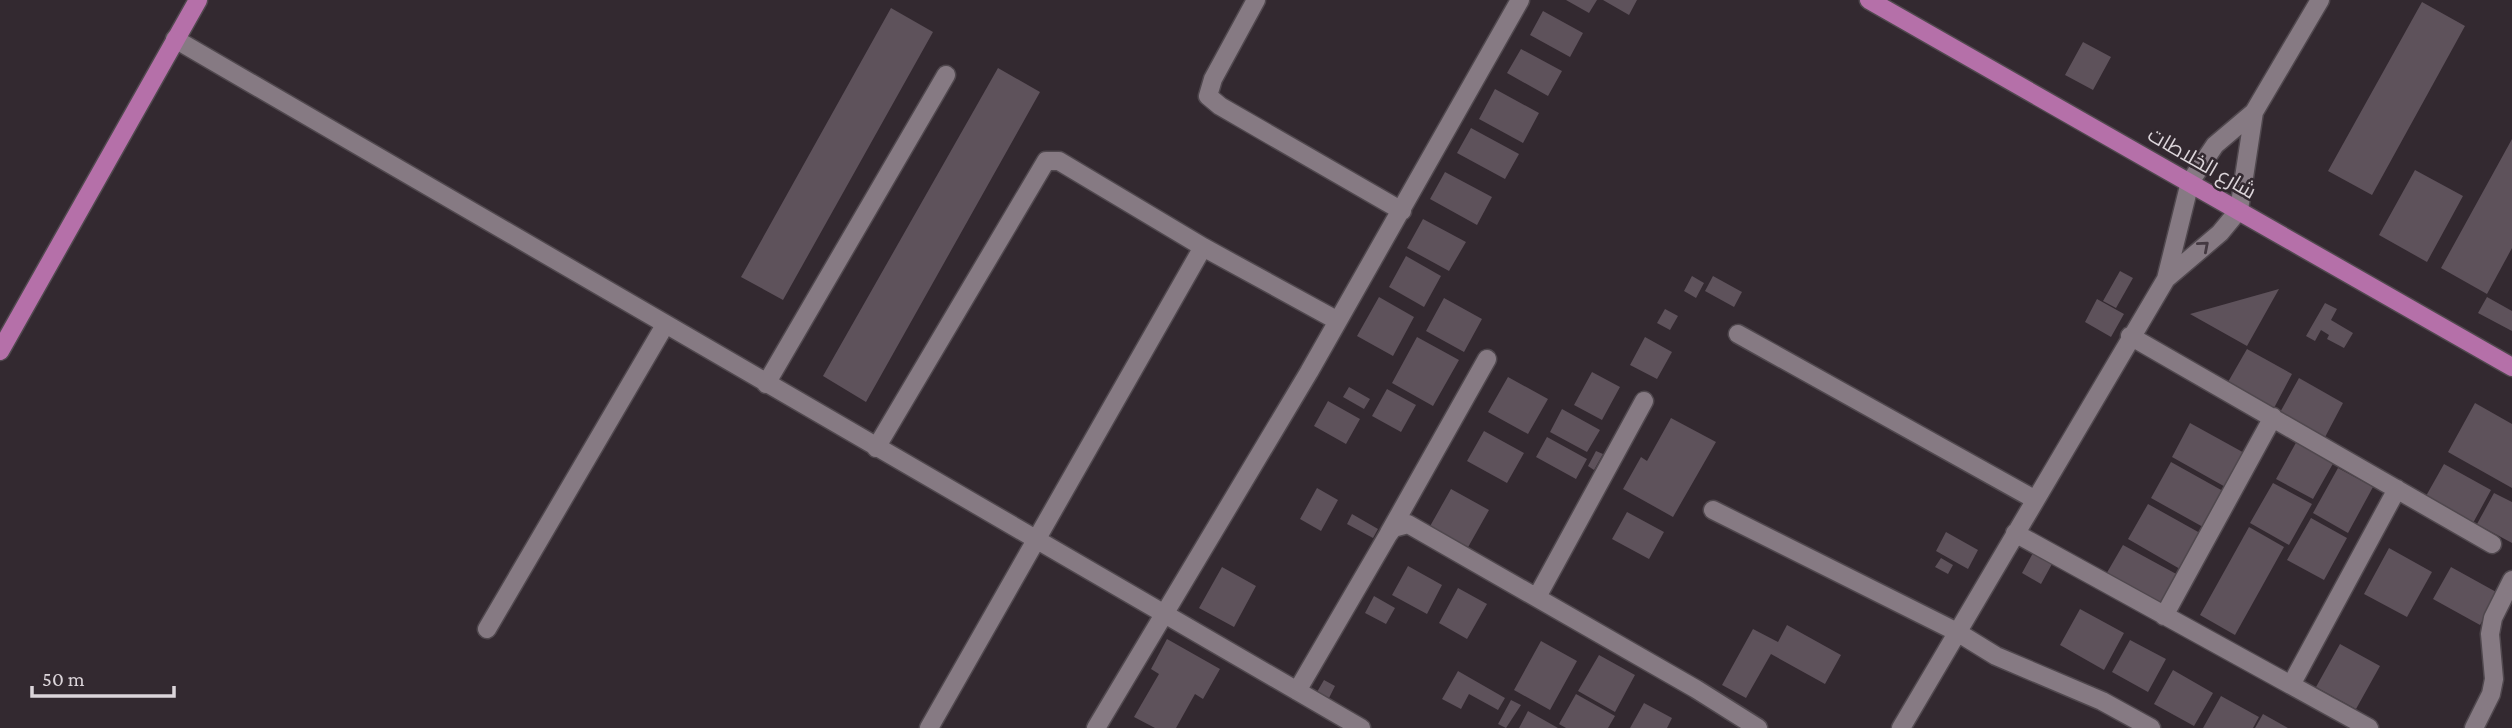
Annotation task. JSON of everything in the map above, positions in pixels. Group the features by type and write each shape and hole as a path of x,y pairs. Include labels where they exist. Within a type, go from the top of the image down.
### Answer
{"main road":[{"path":"0,351 198,0"},
{"name":"شارع الخلاطات","path":"1869,0 2512,367"}],"street":[{"path":"1256,0 1213,79 1208,96 1220,106 1402,211"},
{"path":"1096,728 1338,321 1520,0"},
{"path":"2166,279 2190,182 2215,145 2254,112 2320,0"},
{"path":"175,39 1361,728"},
{"path":"766,384 946,75"},
{"path":"1901,728 2166,279 2220,233 2239,210 2254,112"},
{"path":"876,448 1046,160 1059,161 1203,247 1338,321"},
{"path":"929,728 1037,541 1087,445 1203,247"},
{"path":"487,629 665,325"},
{"path":"1738,334 2034,499"},
{"path":"2130,336 2492,544"},
{"path":"1297,691 1487,359"},
{"path":"1537,597 1644,401"},
{"path":"2164,615 2273,417"},
{"path":"2291,685 2397,489"},
{"path":"1713,510 1957,632 1996,656 2102,701 2151,728"},
{"path":"1388,535 1400,524 1416,527 1758,728"},
{"path":"2015,533 2369,728"},
{"path":"2474,728 2491,694 2494,679 2490,634 2493,618 2512,580"}],"building":[{"path":"1566,0 1597,0 1589,13"},
{"path":"1603,0 1637,0 1629,15"},
{"path":"2422,2 2465,26 2372,195 2328,171"},
{"path":"891,8 933,32 783,300 741,277"},
{"path":"1543,11 1583,33 1570,57 1530,35"},
{"path":"2083,42 2111,57 2093,90 2065,75"},
{"path":"1521,49 1562,71 1548,96 1507,73"},
{"path":"998,68 1040,92 866,402 823,376"},
{"path":"1495,89 1539,113 1523,143 1479,119"},
{"path":"1471,128 1519,154 1505,179 1457,153"},
{"path":"2512,139 2512,248 2487,294 2441,268"},
{"path":"2415,170 2463,196 2427,262 2379,235"},
{"path":"1445,172 1492,197 1477,225 1430,199"},
{"path":"1423,219 1466,242 1449,271 1407,248"},
{"path":"1406,256 1441,276 1424,307 1389,287"},
{"path":"2120,271 2133,278 2116,308 2103,301"},
{"path":"1692,276 1704,283 1696,298 1684,291"},
{"path":"1713,276 1742,292 1734,307 1705,291"},
{"path":"2279,289 2247,346 2190,314"},
{"path":"1379,297 1414,317 1393,356 1357,336"},
{"path":"2487,297 2512,311 2512,331 2478,313"},
{"path":"1444,298 1482,319 1464,352 1426,331"},
{"path":"2097,299 2124,314 2111,337 2085,322"},
{"path":"2325,303 2337,309 2331,320 2353,333 2344,348 2327,339 2329,335 2321,330 2315,341 2306,336"},
{"path":"1665,309 1678,316 1670,330 1657,323"},
{"path":"1417,337 1459,360 1433,406 1392,383"},
{"path":"1645,337 1672,352 1657,379 1630,365"},
{"path":"2247,349 2292,374 2274,408 2228,382"},
{"path":"1592,372 1620,387 1602,420 1574,405"},
{"path":"1508,377 1548,399 1528,434 1488,412"},
{"path":"2299,378 2343,403 2323,441 2278,416"},
{"path":"1349,387 1370,399 1364,409 1343,397"},
{"path":"1387,389 1416,405 1401,432 1372,416"},
{"path":"1328,401 1360,419 1346,444 1314,426"},
{"path":"2475,403 2512,424 2512,488 2448,452"},
{"path":"1562,409 1600,430 1587,452 1550,432"},
{"path":"1671,418 1716,442 1673,517 1623,489 1641,457 1647,461"},
{"path":"2190,423 2248,455 2229,489 2172,457"},
{"path":"1484,431 1524,453 1507,483 1467,461"},
{"path":"1547,437 1587,459 1576,479 1536,457"},
{"path":"2298,439 2335,460 2313,499 2276,479"},
{"path":"1596,451 1603,454 1594,470 1588,466"},
{"path":"2171,462 2223,491 2203,527 2151,498"},
{"path":"2444,464 2491,490 2473,523 2426,496"},
{"path":"2338,468 2373,487 2348,533 2313,513"},
{"path":"2273,483 2312,504 2289,545 2250,523"},
{"path":"1317,488 1338,500 1321,531 1300,519"},
{"path":"1451,489 1489,510 1467,549 1429,528"},
{"path":"2494,493 2512,502 2512,543 2477,524"},
{"path":"2148,504 2200,533 2180,569 2128,539"},
{"path":"1627,512 1664,532 1649,559 1612,539"},
{"path":"1352,514 1378,529 1373,538 1347,524"},
{"path":"2311,518 2347,538 2324,580 2287,560"},
{"path":"2249,527 2284,547 2235,635 2200,615"},
{"path":"1946,532 1978,550 1968,569 1936,551"},
{"path":"2123,545 2180,576 2163,608 2105,576"},
{"path":"2389,548 2432,572 2407,617 2364,594"},
{"path":"2033,553 2052,564 2041,584 2022,573"},
{"path":"1941,558 1953,565 1948,574 1935,567"},
{"path":"1408,566 1442,585 1427,614 1392,595"},
{"path":"1222,567 1256,586 1234,627 1199,608"},
{"path":"2451,567 2498,593 2480,625 2433,599"},
{"path":"1458,588 1487,604 1467,639 1439,623"},
{"path":"1374,596 1395,608 1386,624 1365,613"},
{"path":"2080,609 2124,633 2104,670 2060,645"},
{"path":"1787,625 1841,655 1825,684 1771,654 1746,698 1722,685 1753,629 1778,642"},
{"path":"1167,639 1220,669 1203,699 1195,694 1176,728 1155,728 1134,717 1159,674 1151,669"},
{"path":"2130,640 2166,659 2148,692 2112,672"},
{"path":"1541,641 1577,661 1550,710 1514,690"},
{"path":"2340,644 2380,666 2356,709 2316,687"},
{"path":"1599,655 1635,675 1615,712 1578,691"},
{"path":"2173,670 2213,693 2194,726 2154,704"},
{"path":"1458,671 1505,698 1498,710 1469,694 1461,709 1442,699"},
{"path":"1324,680 1335,686 1329,698 1317,692"},
{"path":"1576,694 1615,716 1608,728 1566,728 1559,724"},
{"path":"2221,696 2259,717 2253,728 2203,728"},
{"path":"1511,700 1521,705 1506,728 1498,724"},
{"path":"1644,703 1672,718 1667,728 1630,728"},
{"path":"1528,711 1558,728 1519,728"},
{"path":"2263,714 2288,728 2255,728"}]}
